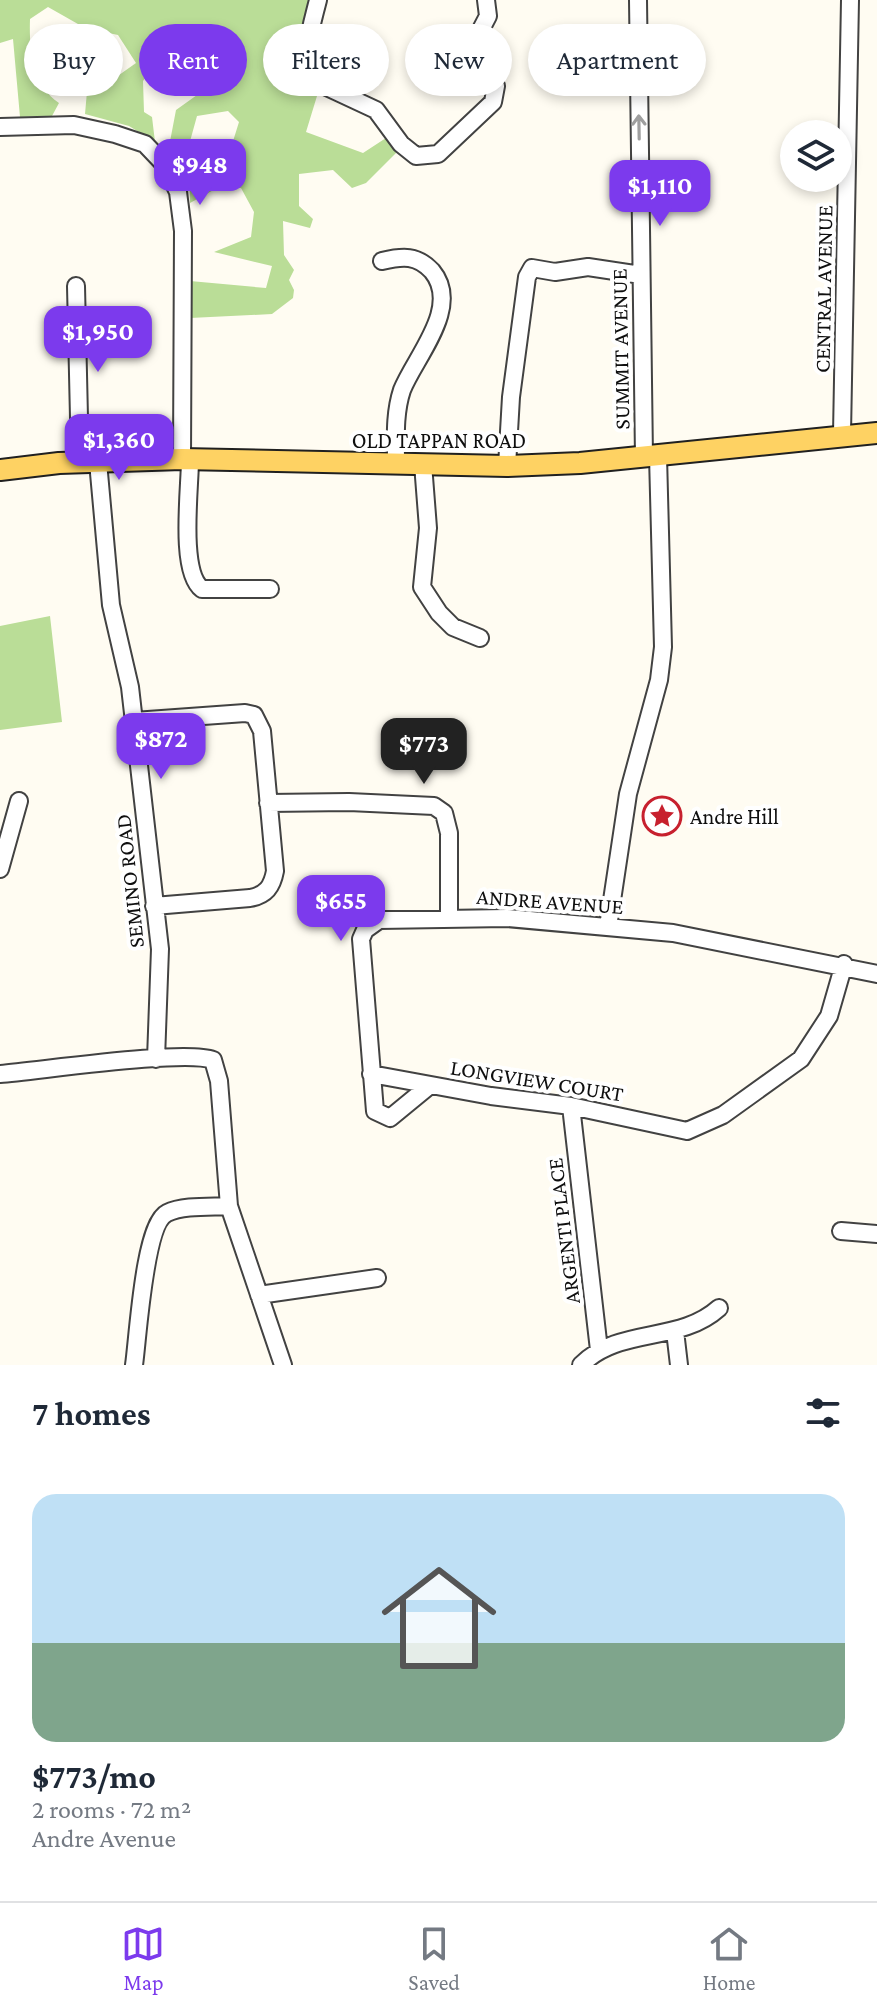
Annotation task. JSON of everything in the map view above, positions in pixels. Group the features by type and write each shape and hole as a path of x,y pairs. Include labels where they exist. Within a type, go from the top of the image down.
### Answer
{"main road":[{"name":"OLD TAPPAN ROAD","path":"0,470 21,466 186,459 507,466 651,457 842,434 877,433"}],"street":[{"path":"318,0 306,41 308,64 316,82 376,110 401,144 416,156 438,154 493,102 496,86 478,56 475,41 488,16 486,0"},
{"name":"SUMMIT AVENUE","path":"638,0 641,275 651,457"},
{"name":"CENTRAL AVENUE","path":"842,434 850,0"},
{"path":"0,127 74,125 115,134 145,144 165,165 178,192 183,231 188,564 194,584 202,589 270,589"},
{"path":"382,261 404,256 423,261 437,277 442,298 438,319 402,390 396,416 396,464"},
{"path":"507,466 511,397 527,277 532,268 555,272 588,267 641,275"},
{"name":"SEMINO ROAD","path":"76,286 89,462 111,605 130,687 154,906 161,981 156,1059"},
{"path":"608,927 628,794 653,711 661,669 651,457"},
{"path":"423,464 428,528 422,587 439,613 453,627 480,638"},
{"path":"134,721 254,715 262,731 275,871 273,881 261,896 154,906"},
{"path":"0,869 19,801"},
{"name":"ANDRE AVENUE","path":"268,803 434,806 444,813 449,833 449,916 673,933 844,964 877,974"},
{"path":"429,1086 390,1118 375,1111 361,939 365,930 379,920 449,916"},
{"name":"LONGVIEW COURT","path":"371,1074 429,1086 571,1106 629,1117 675,1131 709,1122 801,1059 829,1016 844,964"},
{"path":"0,1074 156,1059 205,1057 213,1060 218,1069 229,1206 283,1365"},
{"name":"ARGENTI PLACE","path":"571,1106 599,1350"},
{"path":"134,1365 150,1244 158,1221 165,1213 229,1206"},
{"path":"841,1231 877,1234"},
{"path":"259,1295 377,1278"},
{"path":"581,1365 599,1350 621,1341 704,1322 719,1308"},
{"path":"675,1331 679,1365"}],"green space":[{"path":"0,0 311,0 303,24 263,24 263,96 317,96 306,132 363,153 386,138 399,150 366,183 352,188 333,170 299,174 299,206 313,219 310,228 283,221 284,255 294,270 289,280 294,290 293,298 272,314 190,318 190,281 266,288 272,266 214,252 251,237 254,212 241,188 219,187 190,203 190,185 229,154 239,122 228,111 197,116 189,145 168,152 176,110 196,96 247,96 247,24 139,24 139,96 143,96 144,112 152,117 155,142 129,126 85,114 87,96 123,96 123,72 136,63 123,43 123,24 78,24 48,7 30,19 30,24 24,24 24,96 51,96 59,103 52,116 20,117 13,39 0,43"},
{"path":"50,616 62,722 0,730 0,626"}],"place":[{"name":"Andre Hill","path":"662,816"}]}
